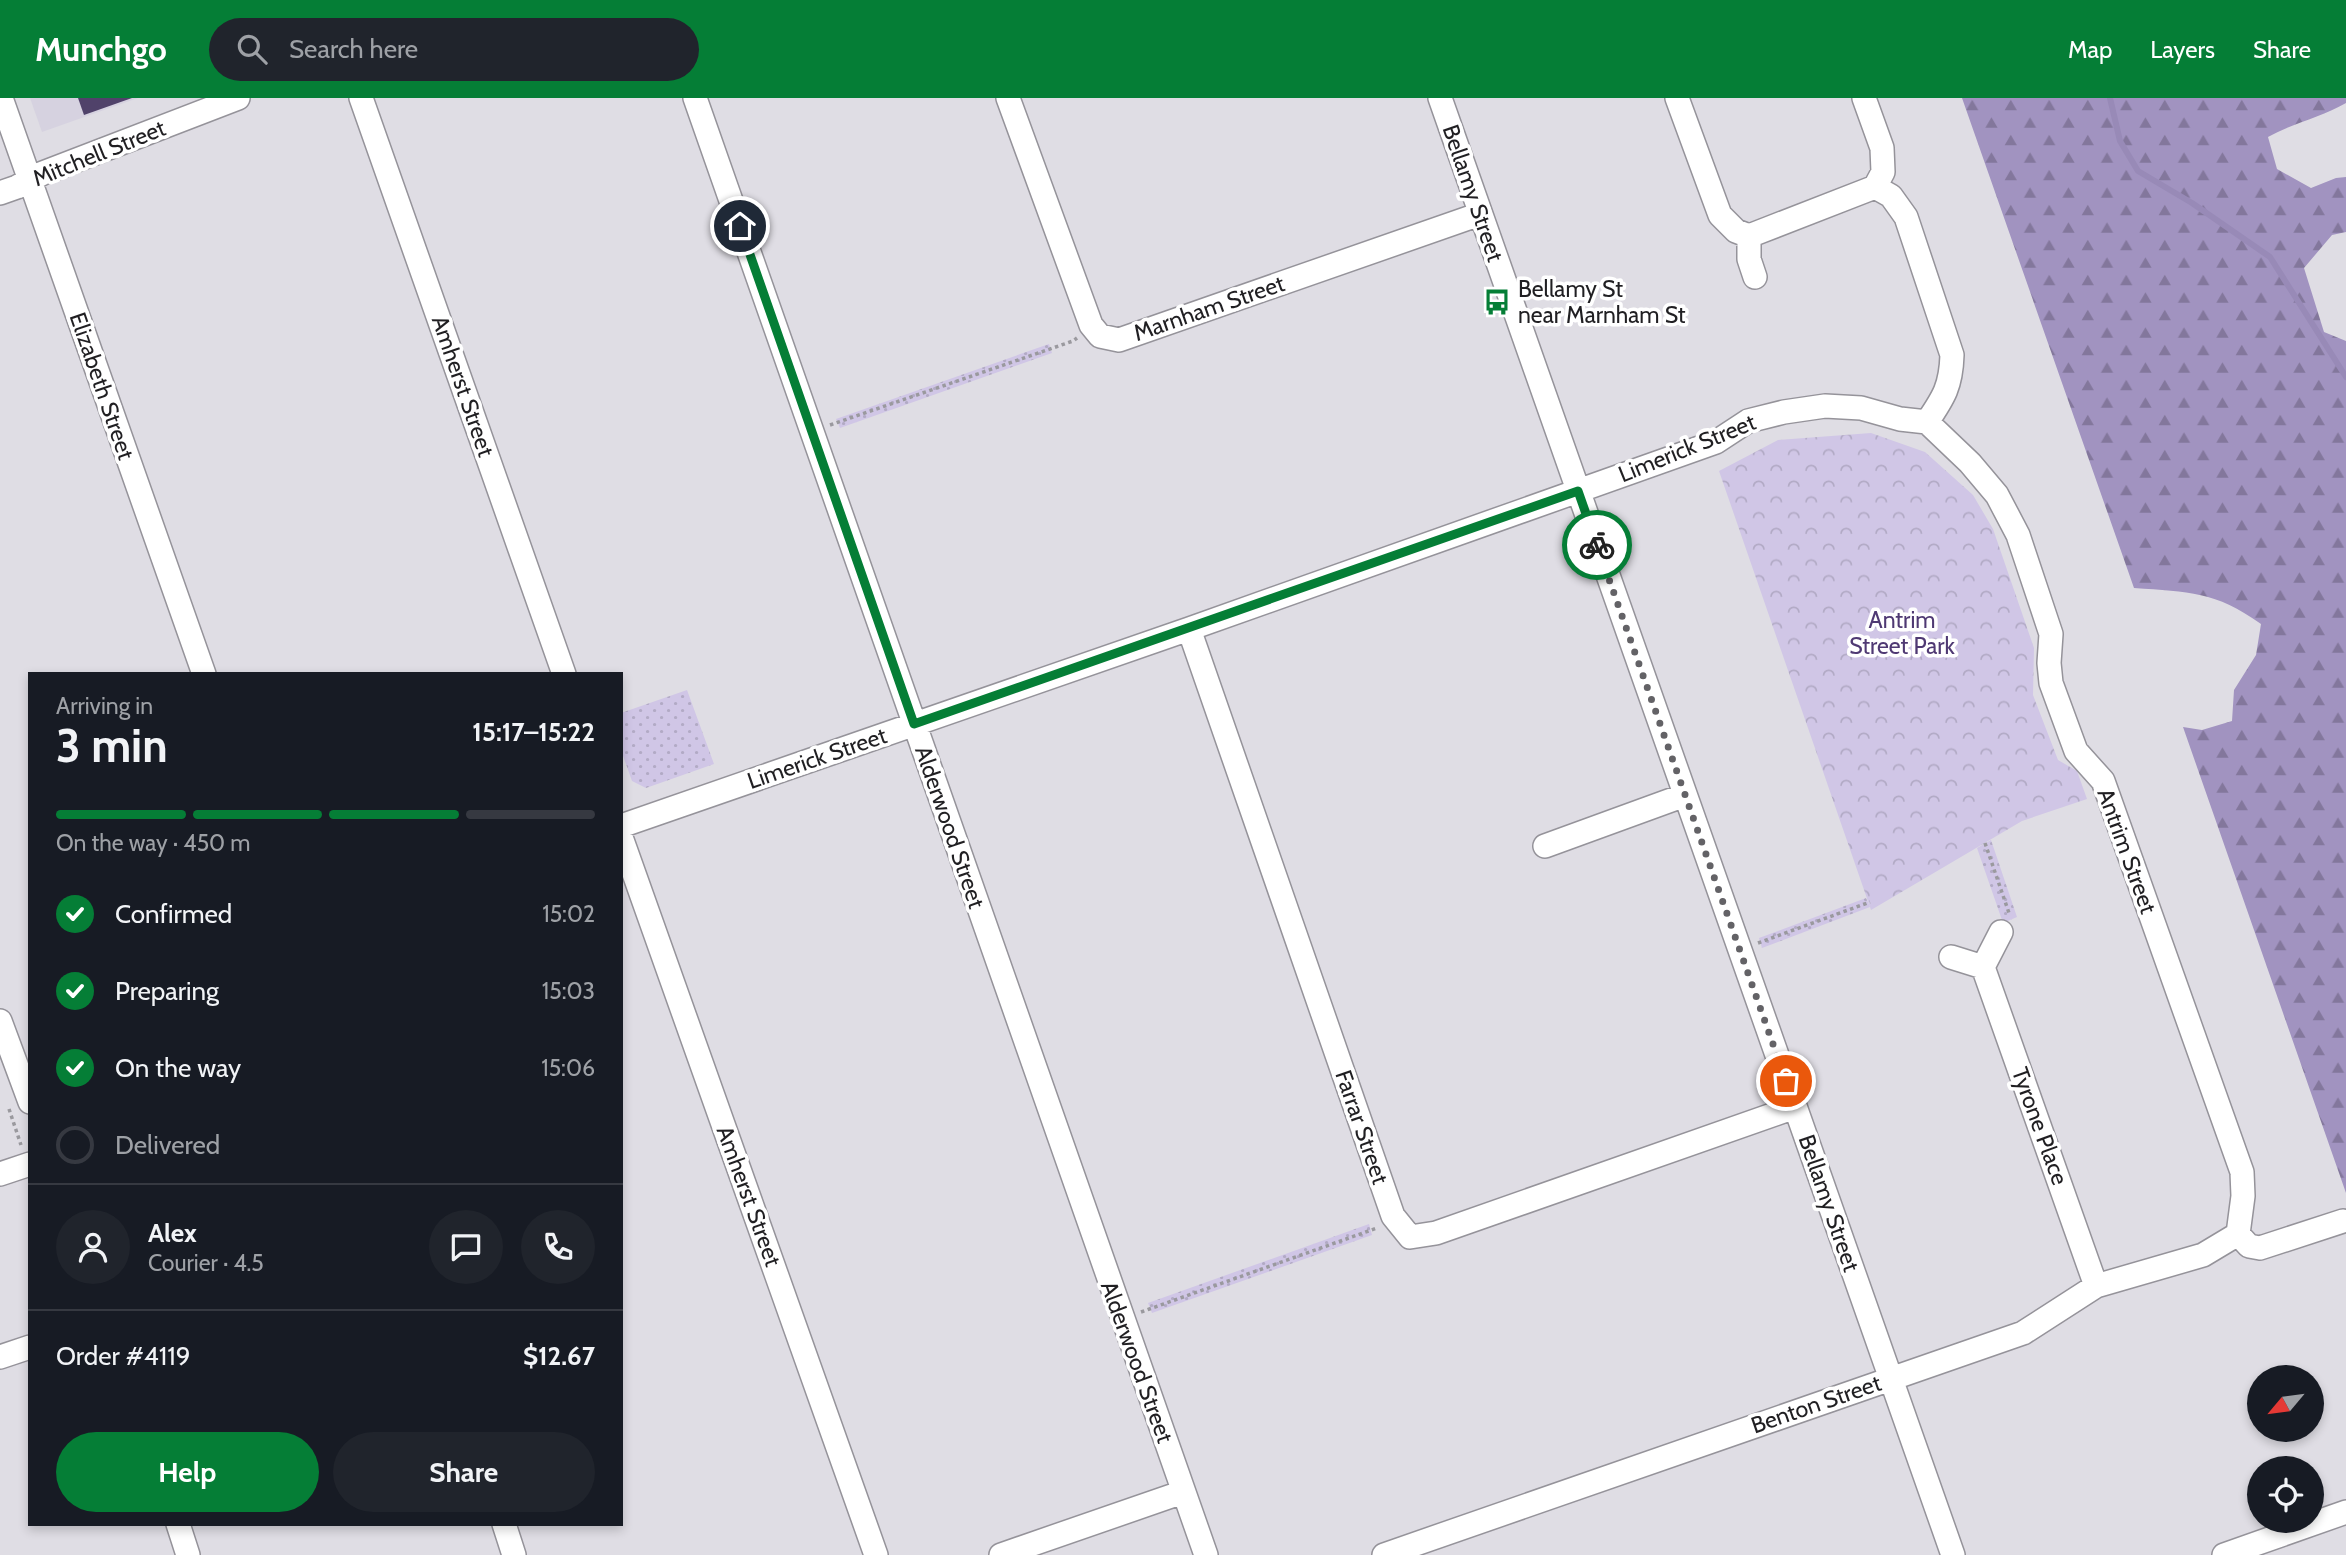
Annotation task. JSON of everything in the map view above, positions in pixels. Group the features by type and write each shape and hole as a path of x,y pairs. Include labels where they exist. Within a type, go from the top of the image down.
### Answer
{"street":[{"name":"Elizabeth Street","path":"1,98 203,672"},
{"name":"Mitchell Street","path":"0,193 238,98"},
{"name":"Amherst Street","path":"361,98 563,672"},
{"name":"Alderwood Street","path":"695,98 1206,1555"},
{"path":"1008,98 1091,325"},
{"name":"Bellamy Street","path":"1440,98 1953,1555"},
{"path":"1678,98 1720,215 1736,231 1749,236 1875,187 1883,172 1882,148 1864,98"},
{"path":"1875,187 1891,196 1906,217 1952,355 1947,393 1927,422"},
{"name":"Marnham Street","path":"1091,325 1100,336 1119,340 1480,214"},
{"path":"1749,236 1749,259 1755,277"},
{"name":"Limerick Street","path":"623,825 1716,442 1748,421 1825,406 1861,408 1900,419 1927,422"},
{"name":"Antrim Street","path":"1927,422 1970,463 1997,495 2018,535 2051,634 2051,682 2076,751 2103,781 2242,1172 2243,1196 2238,1234"},
{"name":"Farrar Street","path":"1189,629 1393,1216"},
{"path":"1545,846 1685,794"},
{"name":"Amherst Street","path":"623,843 876,1555"},
{"path":"1951,957 1983,967 2001,932"},
{"name":"Tyrone Place","path":"1983,967 2096,1286"},
{"path":"0,1021 19,1105"},
{"path":"1393,1216 1410,1237 1436,1234 1795,1107"},
{"path":"0,1174 27,1157"},
{"path":"2238,1234 2249,1246 2260,1248 2343,1221"},
{"name":"Benton Street","path":"1384,1555 2023,1333 2096,1286 2203,1255 2238,1234"},
{"path":"0,1357 28,1347"},
{"path":"1002,1555 1183,1492"},
{"path":"2224,1555 2346,1512"},
{"path":"179,1526 188,1555"},
{"path":"505,1526 514,1555"}],"path":[{"path":"811,431 1073,341 1091,325"},
{"path":"1985,844 2011,918 2001,932"},
{"path":"1739,950 1870,902"},
{"path":"19,1105 27,1157"},
{"path":"1122,1319 1373,1231 1393,1216"}],"shaded area":[{"path":"30,98 138,98 42,132"}],"green space":[{"path":"1962,98 2346,98 2346,103 2337,108 2268,137 2277,169 2311,188 2346,177 2346,232 2332,235 2304,268 2324,332 2346,341 2346,1193 2183,727 2202,730 2232,721 2234,690 2256,655 2261,624 2229,605 2201,595 2134,588"},
{"path":"1049,344 1052,353 840,428 836,419"},
{"name":"Antrim Street Park","path":"1871,433 1925,452 1973,495 1993,529 2034,648 2033,695 2058,760 2077,771 2087,799 2022,821 1871,910 1719,471 1778,440"},
{"path":"687,690 714,764 646,788 632,781 623,756 623,712"},
{"path":"1991,840 2017,917 2003,923 1977,848"},
{"path":"1866,898 1870,907 1762,948 1759,938"},
{"path":"1369,1224 1372,1235 1152,1313 1148,1303"}],"building":[{"path":"78,98 132,98 84,115"}],"waterway":[{"path":"2110,98 2120,141 2138,171 2192,203 2270,257 2346,377"}],"way so far":[{"path":"1597,545 1786,1081"}],"place":[{"name":"Bellamy St near Marnham St","path":"1497,302"}],"route":[{"path":"740,226 914,724 1578,491 1597,545"}]}
